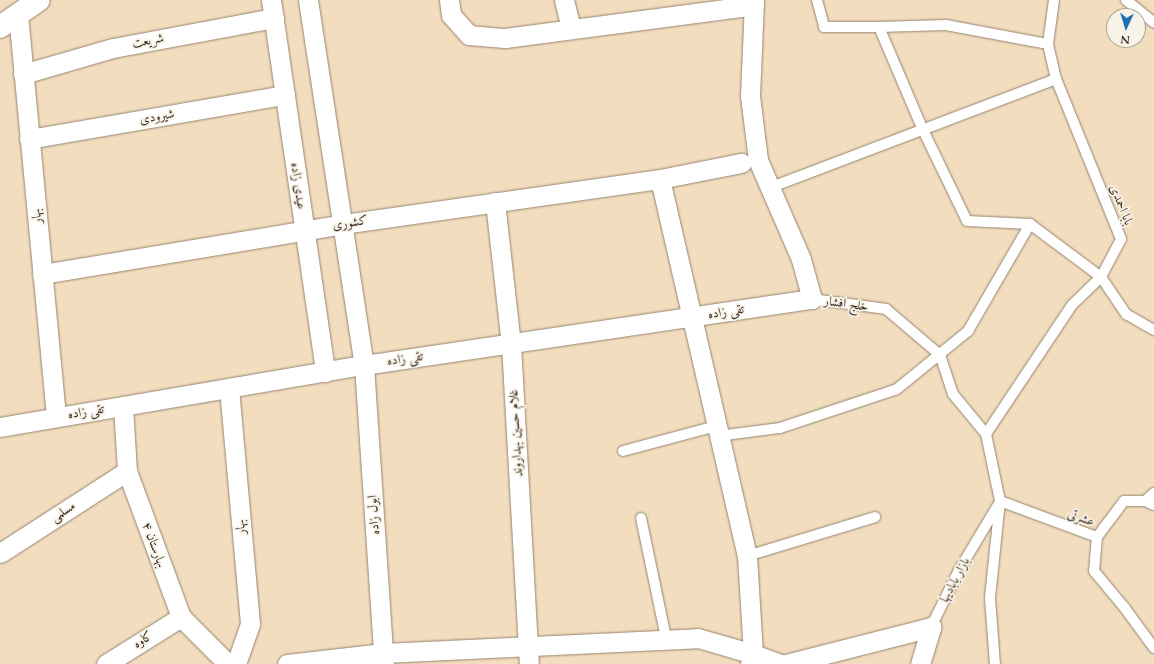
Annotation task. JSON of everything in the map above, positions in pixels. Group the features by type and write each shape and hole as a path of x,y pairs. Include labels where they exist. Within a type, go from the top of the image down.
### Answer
{"street":[{"path":"0,27 39,0"},
{"path":"308,0 364,365"},
{"path":"449,0 451,15 469,35 505,38 571,29 680,7 754,2"},
{"path":"564,0 571,29"},
{"name":"خلج افشار","path":"754,2 750,96 758,160 801,259 812,299"},
{"name":"شریعت","path":"23,74 113,48 273,9"},
{"name":"عیدی زاده","path":"273,9 325,372"},
{"name":"بهار","path":"18,14 56,417"},
{"name":"شیرودی","path":"29,139 285,95"},
{"name":"کشوری","path":"42,274 343,224 660,179 741,163"},
{"path":"660,179 690,317 747,556 752,659"},
{"name":"غلام حسین بهداروند","path":"495,202 511,344 529,655"},
{"name":"تقی زاده","path":"0,426 364,365 812,299"},
{"name":"ابول زاده","path":"364,365 383,658"},
{"name":"بهار","path":"229,388 250,624 236,664"},
{"name":"بهارستان ۴","path":"123,406 127,471 181,617 228,664"},
{"name":"مسلمی","path":"0,553 127,471"},
{"name":"کاوه","path":"106,664 181,617"},
{"path":"786,664 931,628"},
{"name":"بازار بابادیها","path":"920,664 931,628"},
{"path":"287,664 383,658 529,655 666,638 698,638 752,659 780,664"}],"lane":[{"path":"817,0 824,27 946,25 1048,44"},
{"name":"بابا احمدی","path":"986,434 1072,305 1100,276 1121,239 1056,79 1048,44 1054,0"},
{"path":"1126,0 1154,23"},
{"path":"878,27 923,130 967,221 1030,224 1100,276 1126,314 1154,330"},
{"path":"770,188 1056,79"},
{"path":"623,451 717,431 780,428 897,389 968,331 1030,224"},
{"name":"خلج افشار","path":"812,299 886,309 940,355"},
{"path":"940,355 953,394 986,434 1000,501 990,598 994,664"},
{"path":"1145,501 1154,493"},
{"name":"عشرتی","path":"1000,501 1097,537 1094,571 1124,607 1154,648"},
{"name":"بازار بابادیها","path":"931,628 959,570 1000,501"},
{"path":"1097,537 1124,501 1145,501 1154,505"},
{"path":"747,556 875,517"},
{"path":"641,518 666,638"}]}
